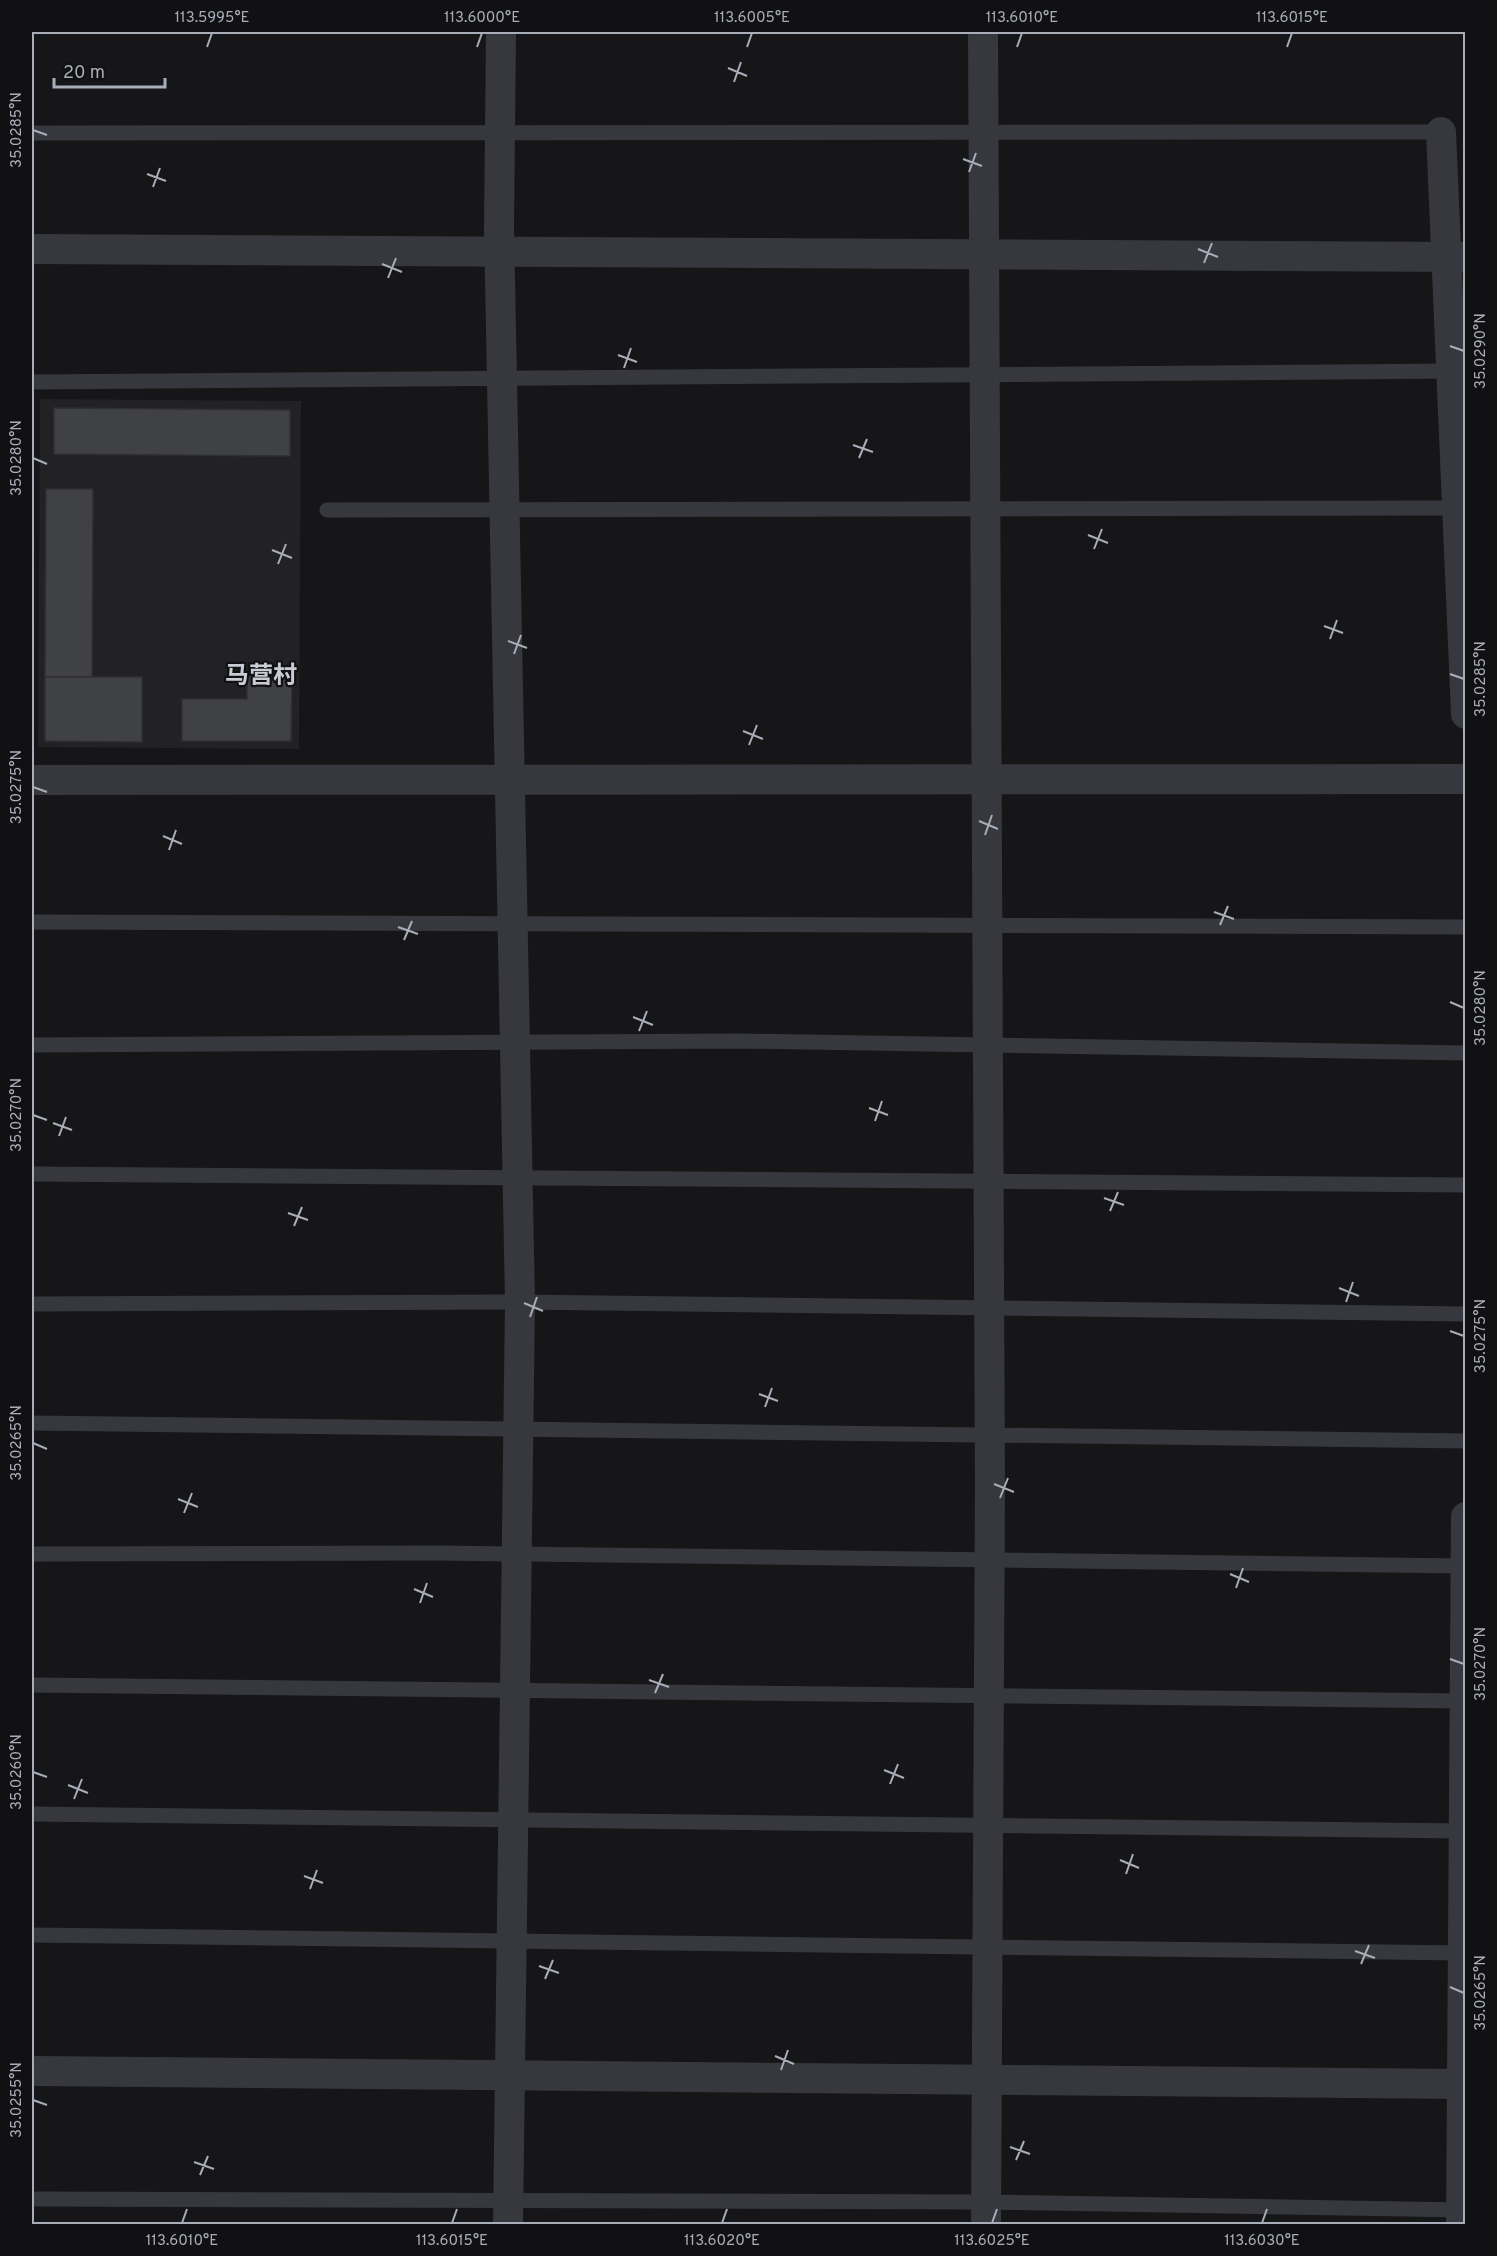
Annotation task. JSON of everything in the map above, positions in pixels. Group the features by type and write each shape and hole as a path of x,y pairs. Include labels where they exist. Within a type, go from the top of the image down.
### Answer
{"street":[{"path":"501,32 500,252 520,1302 509,2213"},
{"path":"983,32 990,1435 986,2213"},
{"path":"1441,132 1456,257 1466,714"},
{"path":"32,249 1456,257"},
{"path":"32,780 1466,780"},
{"path":"1463,2215 1463,1701 1466,1516"},
{"path":"32,2071 1462,2084"}],"lane":[{"path":"32,133 1441,132"},
{"path":"32,382 1459,371"},
{"path":"327,510 1461,508"},
{"path":"32,922 1466,927"},
{"path":"32,1045 740,1041 1466,1053"},
{"path":"32,1174 1466,1185"},
{"path":"32,1304 520,1302 1466,1314"},
{"path":"32,1423 1466,1441"},
{"path":"32,1554 517,1554 1464,1566"},
{"path":"32,1685 1463,1701"},
{"path":"32,1815 1463,1831"},
{"path":"32,1935 1462,1953"},
{"path":"32,2199 509,2213 1463,2215"}],"shaded area":[{"path":"40,399 301,401 299,749 38,747"}],"building":[{"path":"54,408 290,410 290,456 54,454"},
{"path":"46,489 93,489 92,677 45,677"},
{"path":"247,675 292,676 291,741 182,741 182,699 247,699"},
{"path":"45,677 142,677 142,742 45,741"}],"district":[{"name":"马营村","path":"261,677"}]}
